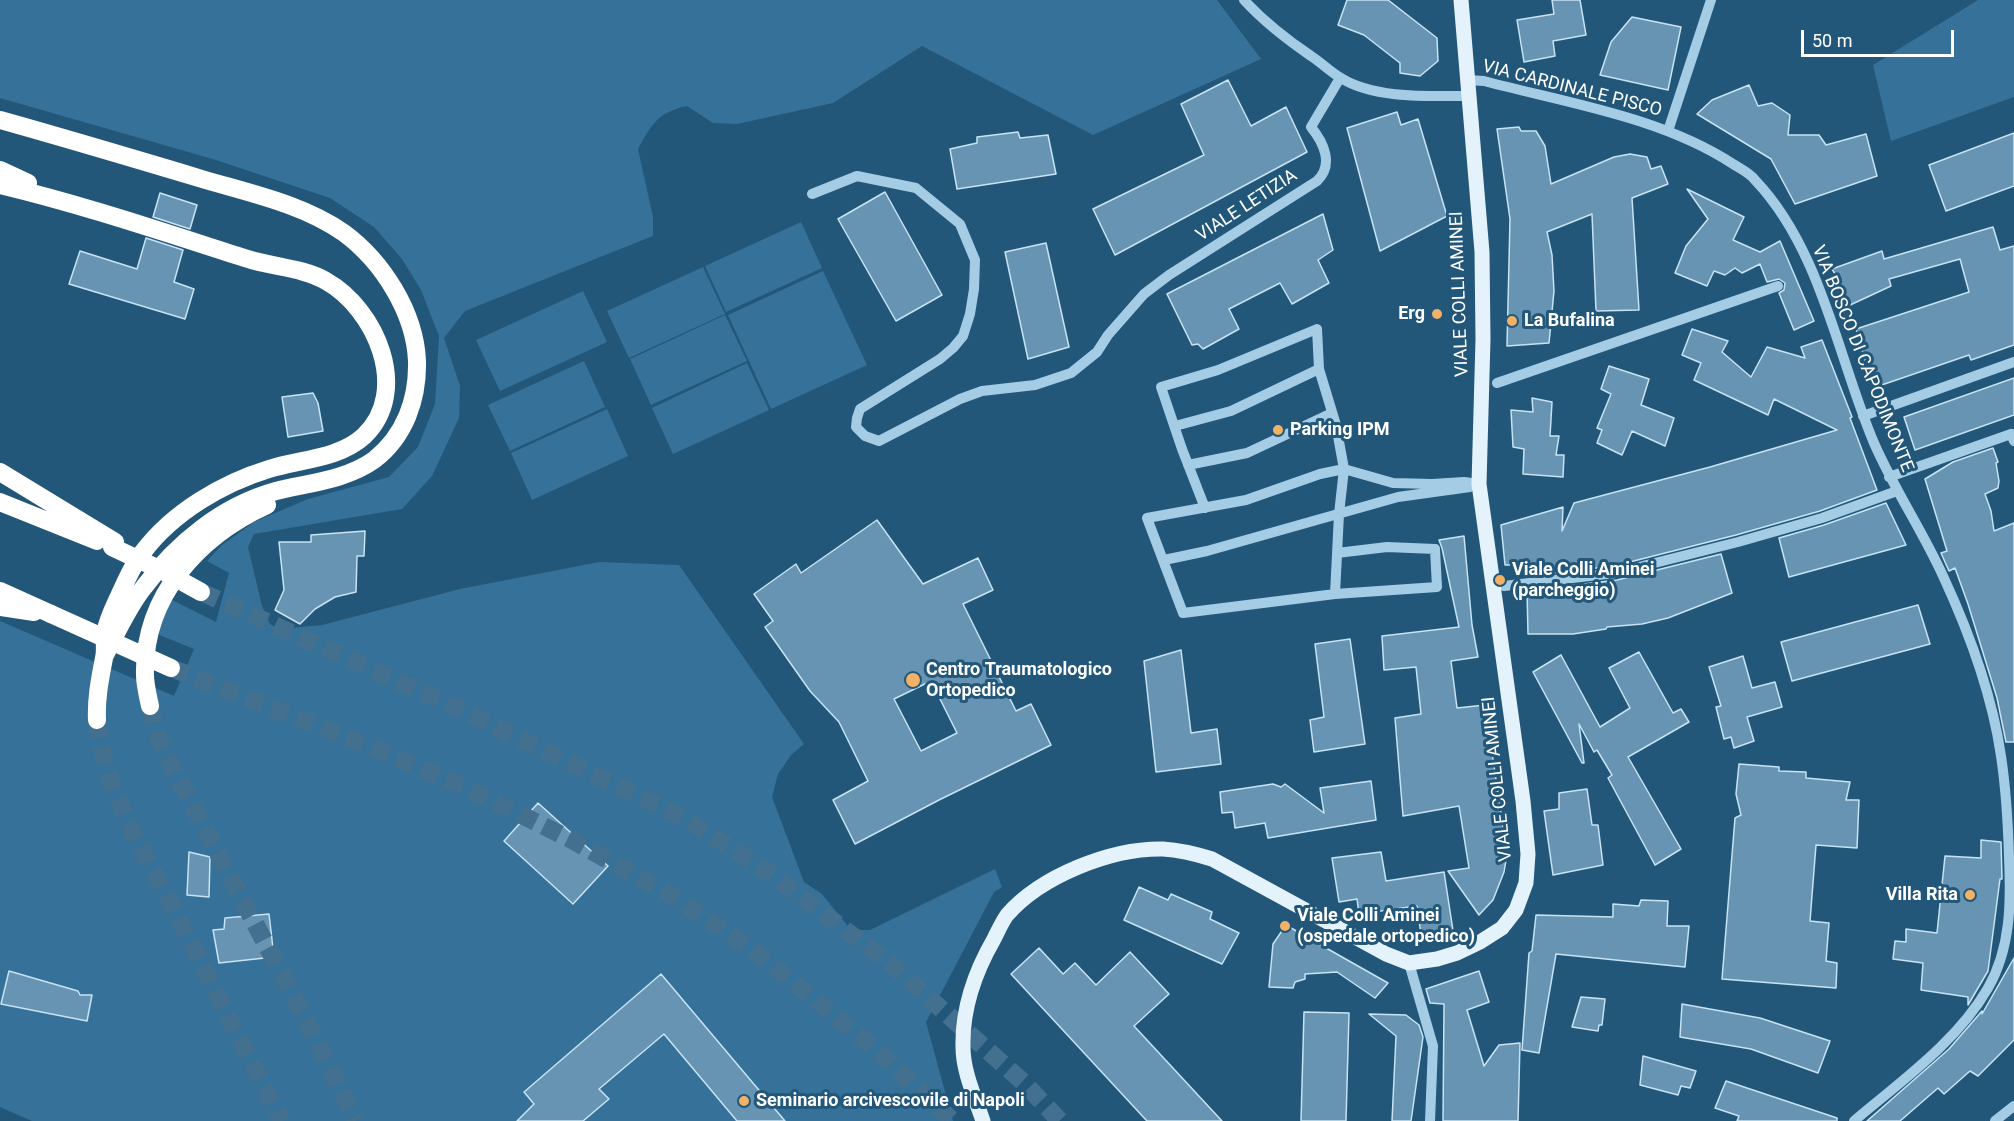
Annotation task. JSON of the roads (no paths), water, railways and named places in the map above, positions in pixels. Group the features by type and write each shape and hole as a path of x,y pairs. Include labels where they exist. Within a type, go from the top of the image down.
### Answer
{"highway":[{"path":"0,120 296,208 335,228 363,248 394,289 413,335 417,375 407,418 397,436 373,461 339,477 250,500 229,510 191,536 143,587 105,655"},
{"path":"0,170 67,201"},
{"path":"0,185 67,201 263,264 324,280 341,290 368,322 378,341 383,358 386,379 384,399 379,415 363,436 353,444 334,453 268,469 233,483 191,507 154,538 142,552 111,614 105,634 105,655 99,684 97,720"},
{"path":"0,472 114,544 201,591"},
{"path":"150,706 144,677 148,640 158,608 176,575 219,533 255,511 314,482"},
{"path":"0,502 114,544"},
{"path":"0,591 171,668"},
{"path":"0,607 51,614"}],"main road":[{"name":"VIALE COLLI AMINEI","path":"1409,963 1457,953 1502,928 1516,910 1526,884 1528,854 1527,827 1479,484 1483,339 1482,252 1461,0"},
{"path":"983,1121 967,1073 963,1048 964,1025 973,983 980,964 1006,917 1019,903 1038,889 1079,867 1108,857 1163,849 1212,859 1386,954 1409,963"}],"street":[{"name":"VIA CARDINALE PISCO","path":"1244,0 1261,19 1340,78 1363,87 1392,93 1467,88 1484,81 1668,131"},
{"path":"1668,131 1711,0"},
{"name":"VIALE LETIZIA","path":"812,194 858,176 916,188 960,224 975,260 974,289 970,314 963,336 940,360 860,409 856,418 856,427 865,436 879,441 960,399 982,391 1035,385 1061,377 1085,363 1097,352 1144,294 1323,175 1326,168 1324,147 1311,127 1340,78"},
{"name":"VIA BOSCO DI CAPODIMONTE","path":"1668,131 1710,149 1754,178 1795,236 1818,286 1863,416 1889,477 1943,575 1972,648 1989,703 2001,754 2008,826 2010,883 2007,939 2000,965 1986,991 1968,1016 1934,1053 1854,1121"},
{"path":"1497,383 1778,286"},
{"path":"1205,508 1161,387 1218,370 1317,329 1318,369 1332,413 1344,469 1335,594"},
{"path":"1863,416 2014,362"},
{"path":"1174,426 1232,411 1318,369"},
{"path":"1188,465 1247,453 1332,413"},
{"path":"1889,477 2011,434 2014,441"},
{"path":"1337,553 1387,547 1435,549 1437,587 1335,594 1183,613 1147,518 1246,500 1320,474 1344,469 1393,483 1464,482 1479,484"},
{"path":"1164,560 1207,551 1398,497 1464,489 1479,484"},
{"path":"1504,586 1615,573 1822,518 1897,491"},
{"path":"1409,963 1433,1046 1430,1121"},
{"path":"1995,1121 2014,1106"}],"tunnel":[{"path":"201,592 455,707 687,820 764,869 893,966 1023,1082 1060,1121"},
{"path":"171,668 467,788 572,840 671,895 752,949 872,1046 953,1121"},
{"path":"150,706 156,731 165,753 317,1041 356,1121"},
{"path":"97,720 109,774 129,824 282,1121"}],"place":[{"name":"Erg","path":"1437,314"},
{"name":"La Bufalina","path":"1512,321"},
{"name":"Parking IPM","path":"1278,430"},
{"name":"Viale Colli Aminei (parcheggio)","path":"1500,580"},
{"name":"Centro Traumatologico Ortopedico","path":"913,680"},
{"name":"Villa Rita","path":"1970,895"},
{"name":"Viale Colli Aminei (ospedale ortopedico)","path":"1285,926"},
{"name":"Seminario arcivescovile di Napoli","path":"744,1101"}]}
